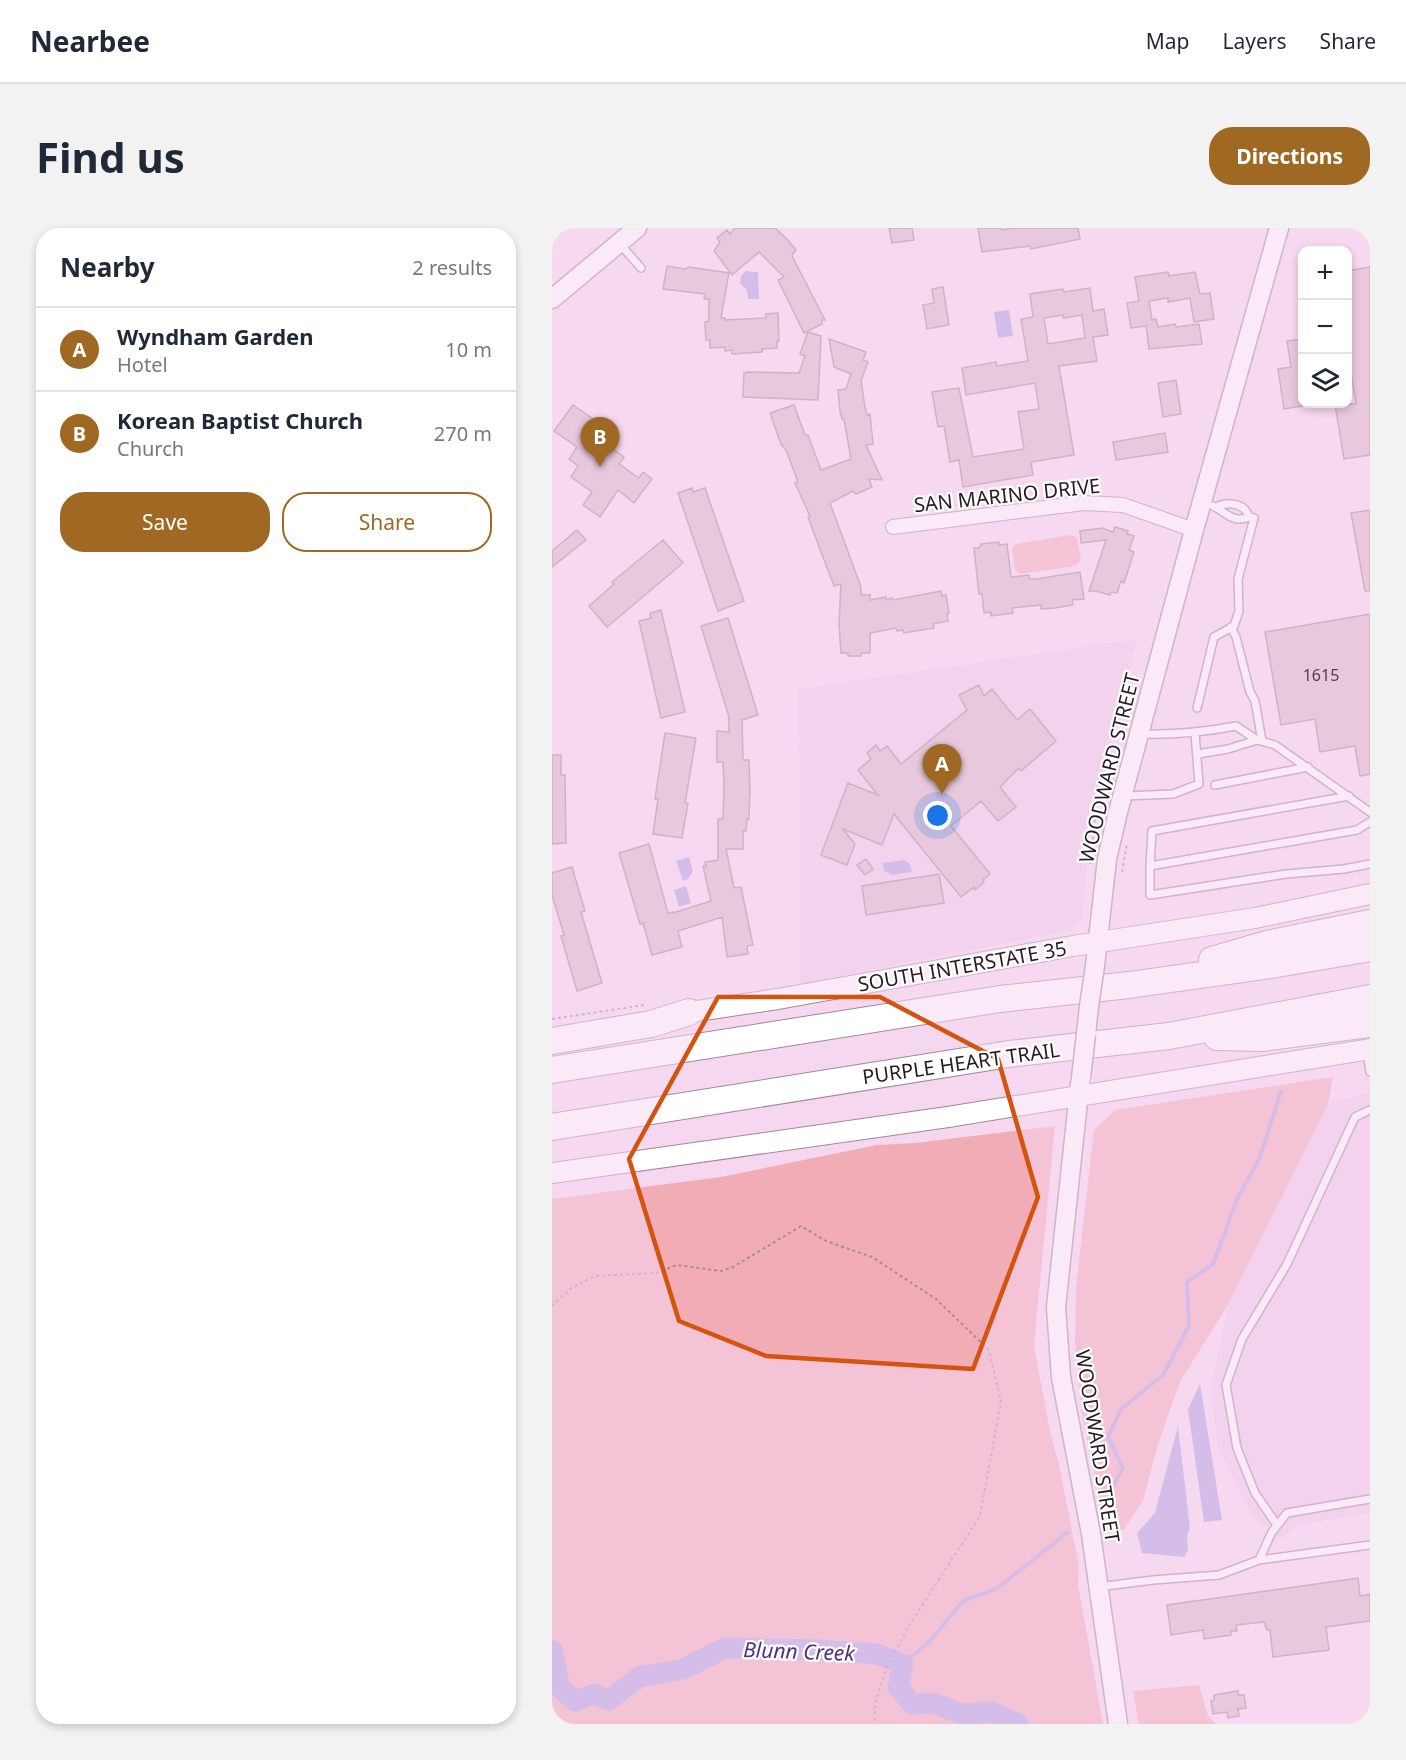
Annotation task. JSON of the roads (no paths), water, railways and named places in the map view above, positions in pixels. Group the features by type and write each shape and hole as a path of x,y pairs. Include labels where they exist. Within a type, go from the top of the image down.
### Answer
{"highway":[{"path":"1129,985 1267,944 1370,922"},
{"path":"552,1070 1000,999 1129,985 1370,948"},
{"name":"PURPLE HEART TRAIL","path":"552,1127 1009,1054 1169,1036 1370,998"},
{"path":"552,1041 651,1024 689,1012"},
{"path":"1169,1036 1261,1038 1370,1024"},
{"path":"552,1138 611,1118"}],"main road":[{"name":"SOUTH INTERSTATE 35","path":"552,1029 778,999 1097,942 1255,918 1370,894"},
{"path":"552,1173 1080,1088 1368,1050"}],"street":[{"path":"552,299 637,228"},
{"name":"WOODWARD STREET","path":"1118,1724 1091,1534 1061,1377 1056,1307 1107,859 1194,530 1209,505 1279,228"},
{"name":"SAN MARINO DRIVE","path":"893,527 1084,503 1104,503 1123,506 1194,530"}],"lane":[{"path":"619,243 641,268"},
{"path":"1209,505 1229,503 1243,508 1249,517"},
{"path":"1197,708 1214,637 1234,626 1239,611 1238,579 1254,518 1241,520 1231,518 1209,505"},
{"path":"1231,627 1236,637 1250,692 1255,701 1259,740"},
{"path":"1139,734 1173,735 1236,726 1259,740 1275,745 1370,812"},
{"path":"1122,796 1173,794 1199,784 1195,733"},
{"path":"1198,754 1228,749 1259,740"},
{"path":"1215,785 1308,767"},
{"path":"1349,796 1152,831 1150,895 1286,874 1344,869 1370,864"},
{"path":"1150,866 1357,830 1370,822"},
{"path":"1368,1050 1370,1072"},
{"path":"1277,1525 1254,1493 1237,1448 1227,1385 1242,1339 1287,1264 1355,1117 1370,1110"},
{"path":"1259,1560 1272,1532 1287,1513 1370,1499"},
{"path":"1098,1588 1153,1580 1219,1575 1259,1560 1370,1545"}],"waterway":[{"path":"1103,1504 1123,1468 1108,1437 1121,1409 1163,1375 1189,1326 1187,1282 1213,1264 1237,1199 1260,1157 1281,1091"},
{"path":"903,1664 930,1641 963,1601 996,1589 1067,1533"},
{"name":"Blunn Creek","path":"552,1650 560,1688 575,1701 594,1694 609,1700 639,1677 683,1669 725,1648 877,1654 903,1664 898,1687 912,1704 933,1703 962,1714 992,1712 1018,1724"}],"place":[{"name":"Korean Baptist Church","path":"600,467"},
{"name":"Wyndham Garden","path":"942,794"}]}
